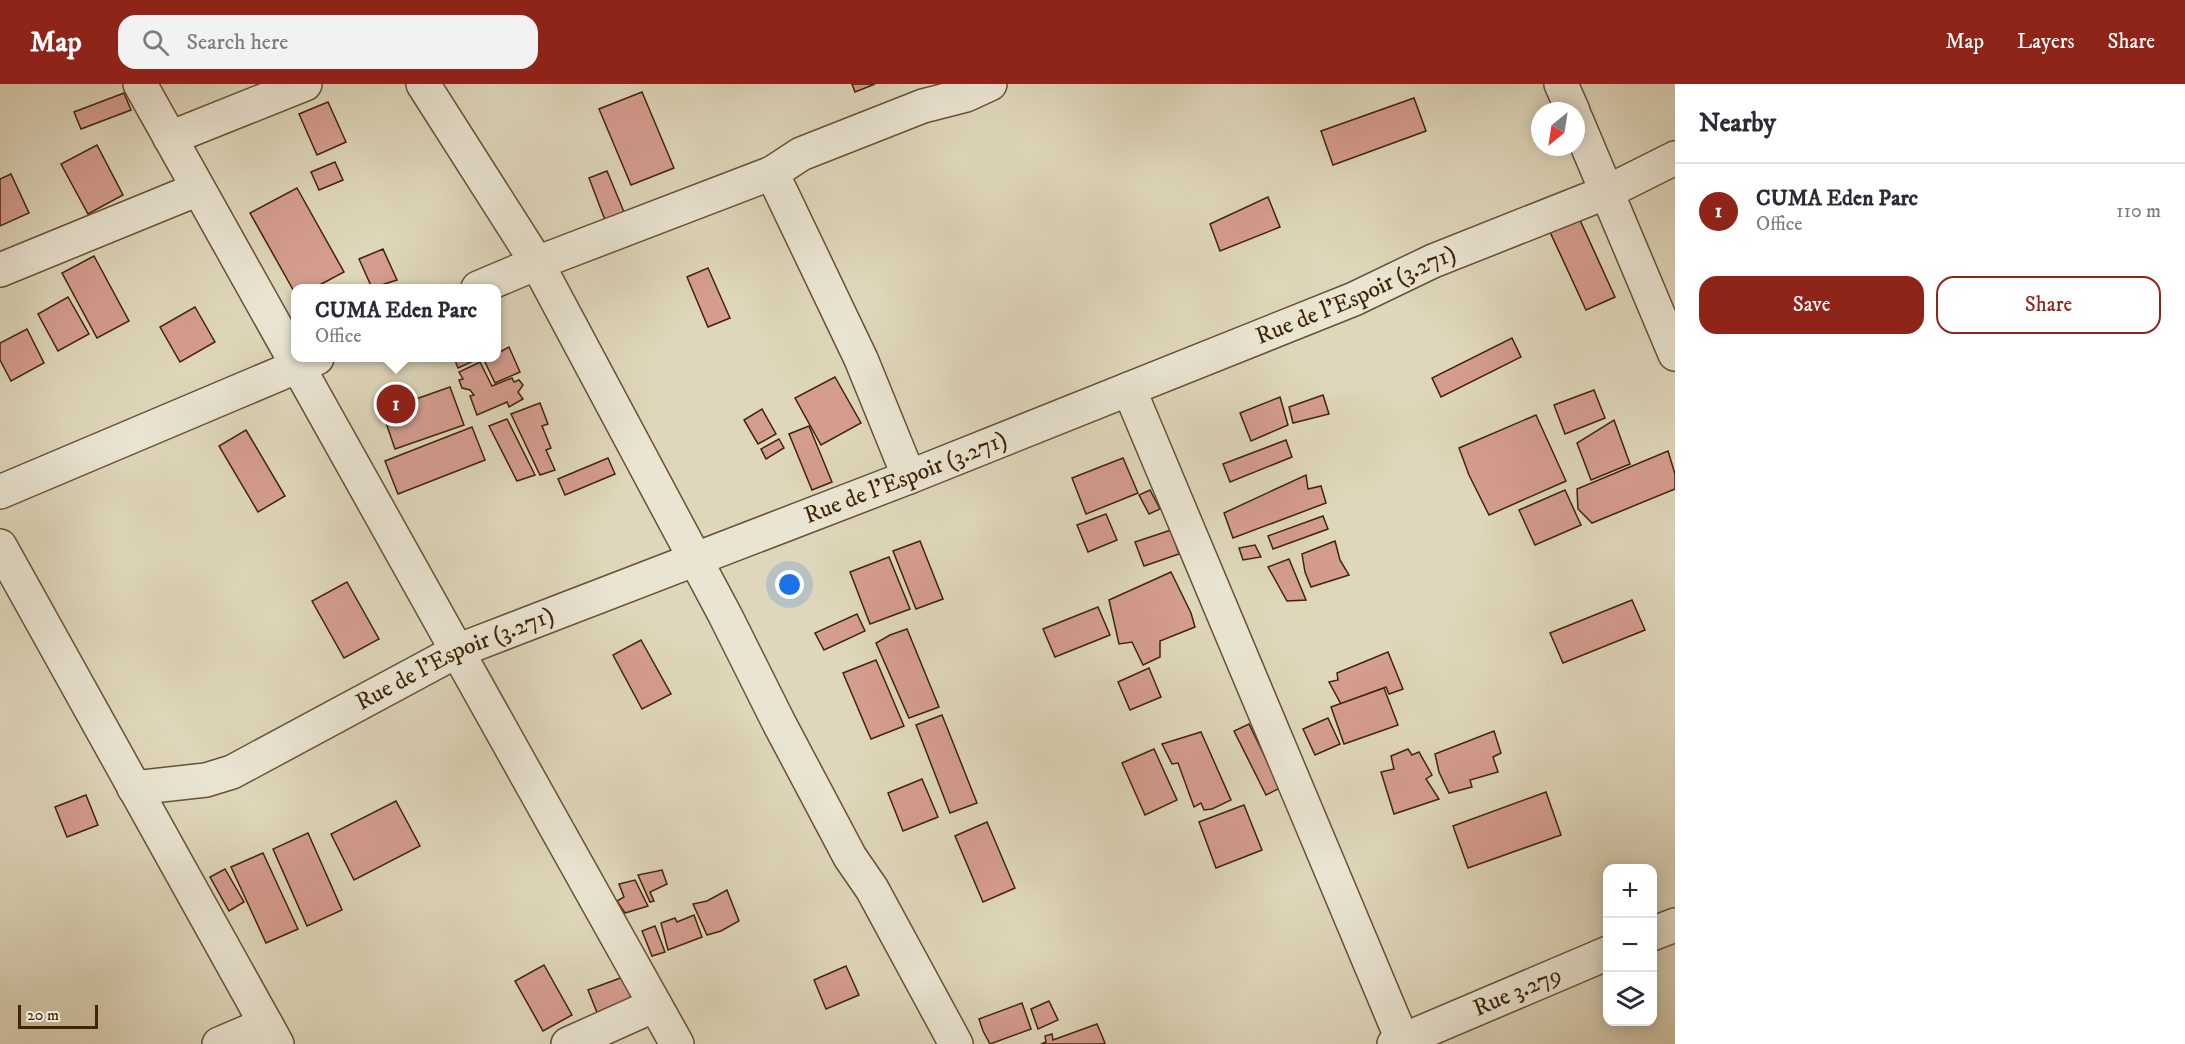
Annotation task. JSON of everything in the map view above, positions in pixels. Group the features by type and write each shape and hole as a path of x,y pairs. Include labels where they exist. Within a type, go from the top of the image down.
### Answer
{"street":[{"path":"140,84 198,189 291,337"},
{"path":"170,138 305,84"},
{"path":"423,84 537,263 850,857 872,889 956,1044"},
{"path":"487,284 772,173 801,154 923,106 966,95 990,84"},
{"path":"1562,84 1569,102"},
{"path":"1585,140 1675,354"},
{"name":"Rue de l'Espoir (3.271)","path":"134,788 206,780 232,772 457,651 909,477 1354,299 1433,261 1607,192 1675,158"},
{"path":"772,173 861,358 909,477"},
{"path":"0,270 198,189"},
{"path":"0,492 307,362 457,651 677,1044"},
{"path":"1129,389 1400,1043"},
{"path":"0,546 272,1034 219,1044"},
{"path":"1657,932 1675,925"},
{"name":"Rue 3.279","path":"1400,1043 1603,955"},
{"path":"568,1044 655,1005"}],"building":[{"path":"852,84 875,84 855,92"},
{"path":"642,92 674,168 631,185 599,109"},
{"path":"124,93 131,110 81,129 74,112"},
{"path":"1414,98 1426,131 1333,165 1321,131"},
{"path":"328,102 346,142 317,155 299,114"},
{"path":"97,145 123,195 88,214 61,164"},
{"path":"335,162 343,180 319,190 311,172"},
{"path":"607,171 624,212 605,220 589,178"},
{"path":"11,174 29,213 0,226 0,179"},
{"path":"297,188 344,272 322,284 291,284 291,286 250,213"},
{"path":"1268,197 1280,227 1220,251 1210,224"},
{"path":"1579,218 1615,297 1586,310 1550,232"},
{"path":"383,249 397,280 384,284 370,284 359,259"},
{"path":"94,256 129,321 97,338 62,273"},
{"path":"708,268 730,318 708,327 687,277"},
{"path":"68,297 89,334 58,351 38,314"},
{"path":"195,307 215,342 180,362 160,327"},
{"path":"27,329 44,363 11,381 0,360 0,343"},
{"path":"1512,338 1521,357 1441,397 1432,378"},
{"path":"509,347 520,372 495,383 485,362 501,362 501,351"},
{"path":"456,362 471,362 458,368"},
{"path":"480,362 492,386 512,378 514,382 519,380 523,385 518,392 523,399 509,407 507,402 477,415 470,396 474,395 470,390 462,388 459,380 463,379 459,372"},
{"path":"835,377 861,423 821,445 795,398"},
{"path":"450,387 464,425 395,449 382,411"},
{"path":"1594,390 1605,418 1565,434 1554,405"},
{"path":"1323,395 1329,414 1293,423 1289,407"},
{"path":"1280,397 1288,425 1251,441 1240,413"},
{"path":"540,403 548,424 542,426 551,448 546,450 555,470 540,475 511,414"},
{"path":"762,409 776,434 758,444 744,420"},
{"path":"1536,415 1566,481 1489,515 1469,475 1459,448"},
{"path":"507,419 535,475 517,481 489,426"},
{"path":"1614,420 1630,464 1591,480 1577,443"},
{"path":"809,426 832,482 812,490 789,434"},
{"path":"472,427 485,460 398,494 385,461"},
{"path":"246,430 285,496 258,512 219,446"},
{"path":"779,439 784,448 766,459 761,449"},
{"path":"1286,440 1292,457 1230,482 1223,464"},
{"path":"1668,451 1675,474 1675,489 1592,523 1578,509 1577,489"},
{"path":"608,458 615,474 565,495 558,479"},
{"path":"1123,458 1138,493 1086,514 1072,478"},
{"path":"1306,475 1308,489 1321,486 1326,503 1233,538 1224,513"},
{"path":"1150,490 1160,509 1149,514 1139,495"},
{"path":"1565,490 1581,525 1535,545 1519,510"},
{"path":"1106,514 1117,540 1088,552 1077,525"},
{"path":"1323,516 1328,529 1273,549 1268,536"},
{"path":"1171,530 1179,554 1144,566 1135,542"},
{"path":"920,541 943,599 916,609 893,551"},
{"path":"1335,541 1340,560 1349,575 1311,587 1305,572 1302,554"},
{"path":"1255,545 1261,557 1243,560 1239,548"},
{"path":"889,557 910,609 870,624 850,572"},
{"path":"1289,559 1306,600 1287,601 1268,567"},
{"path":"1171,572 1191,613 1195,627 1160,641 1160,657 1143,665 1132,642 1119,644 1109,600"},
{"path":"347,582 379,639 344,658 312,601"},
{"path":"1632,600 1645,630 1563,663 1550,633"},
{"path":"1098,607 1110,635 1055,657 1043,629"},
{"path":"857,614 865,631 824,650 815,633"},
{"path":"907,629 939,707 909,718 876,643"},
{"path":"641,640 671,694 642,709 613,655"},
{"path":"1388,652 1403,689 1389,694 1386,687 1341,704 1329,682 1338,680 1337,673"},
{"path":"876,660 904,726 871,739 843,673"},
{"path":"1149,668 1161,697 1130,710 1118,682"},
{"path":"1384,688 1398,725 1344,744 1331,707"},
{"path":"942,715 977,803 950,813 916,725"},
{"path":"1328,718 1340,744 1315,755 1303,729"},
{"path":"1249,724 1280,788 1266,795 1234,731"},
{"path":"1494,731 1501,753 1493,757 1498,772 1470,780 1472,787 1449,793 1439,772 1435,754"},
{"path":"1201,732 1231,800 1212,809 1204,810 1201,803 1194,807 1178,763 1172,764 1162,744"},
{"path":"1154,749 1177,800 1145,815 1122,763"},
{"path":"1408,749 1412,755 1419,752 1432,775 1426,779 1439,799 1394,814 1381,772 1394,769 1391,756"},
{"path":"922,779 938,817 903,831 888,793"},
{"path":"1546,792 1561,835 1468,868 1453,826"},
{"path":"86,795 98,825 67,837 55,807"},
{"path":"396,801 420,846 354,880 331,834"},
{"path":"1244,805 1262,850 1216,868 1199,822"},
{"path":"987,822 1015,888 983,902 955,836"},
{"path":"308,833 342,910 307,926 273,849"},
{"path":"263,853 298,929 266,943 231,867"},
{"path":"225,869 244,902 229,911 210,877"},
{"path":"662,870 667,884 650,892 654,901 650,902 638,875"},
{"path":"635,880 648,906 625,913 617,901 624,897 619,884"},
{"path":"727,890 739,921 721,931 707,935 693,904 707,901"},
{"path":"694,915 702,937 668,950 661,923 675,918 677,922"},
{"path":"655,926 665,952 652,956 642,931"},
{"path":"544,965 572,1015 543,1031 515,981"},
{"path":"846,966 859,995 826,1009 814,980"},
{"path":"623,977 635,1007 600,1020 588,990"},
{"path":"1049,1001 1058,1020 1038,1029 1031,1009"},
{"path":"1022,1003 1031,1029 990,1044 979,1019"},
{"path":"1097,1024 1105,1043 1041,1044 1046,1042 1045,1036 1052,1034 1053,1040"}],"place":[{"name":"CUMA Eden Parc","path":"396,404"}]}
